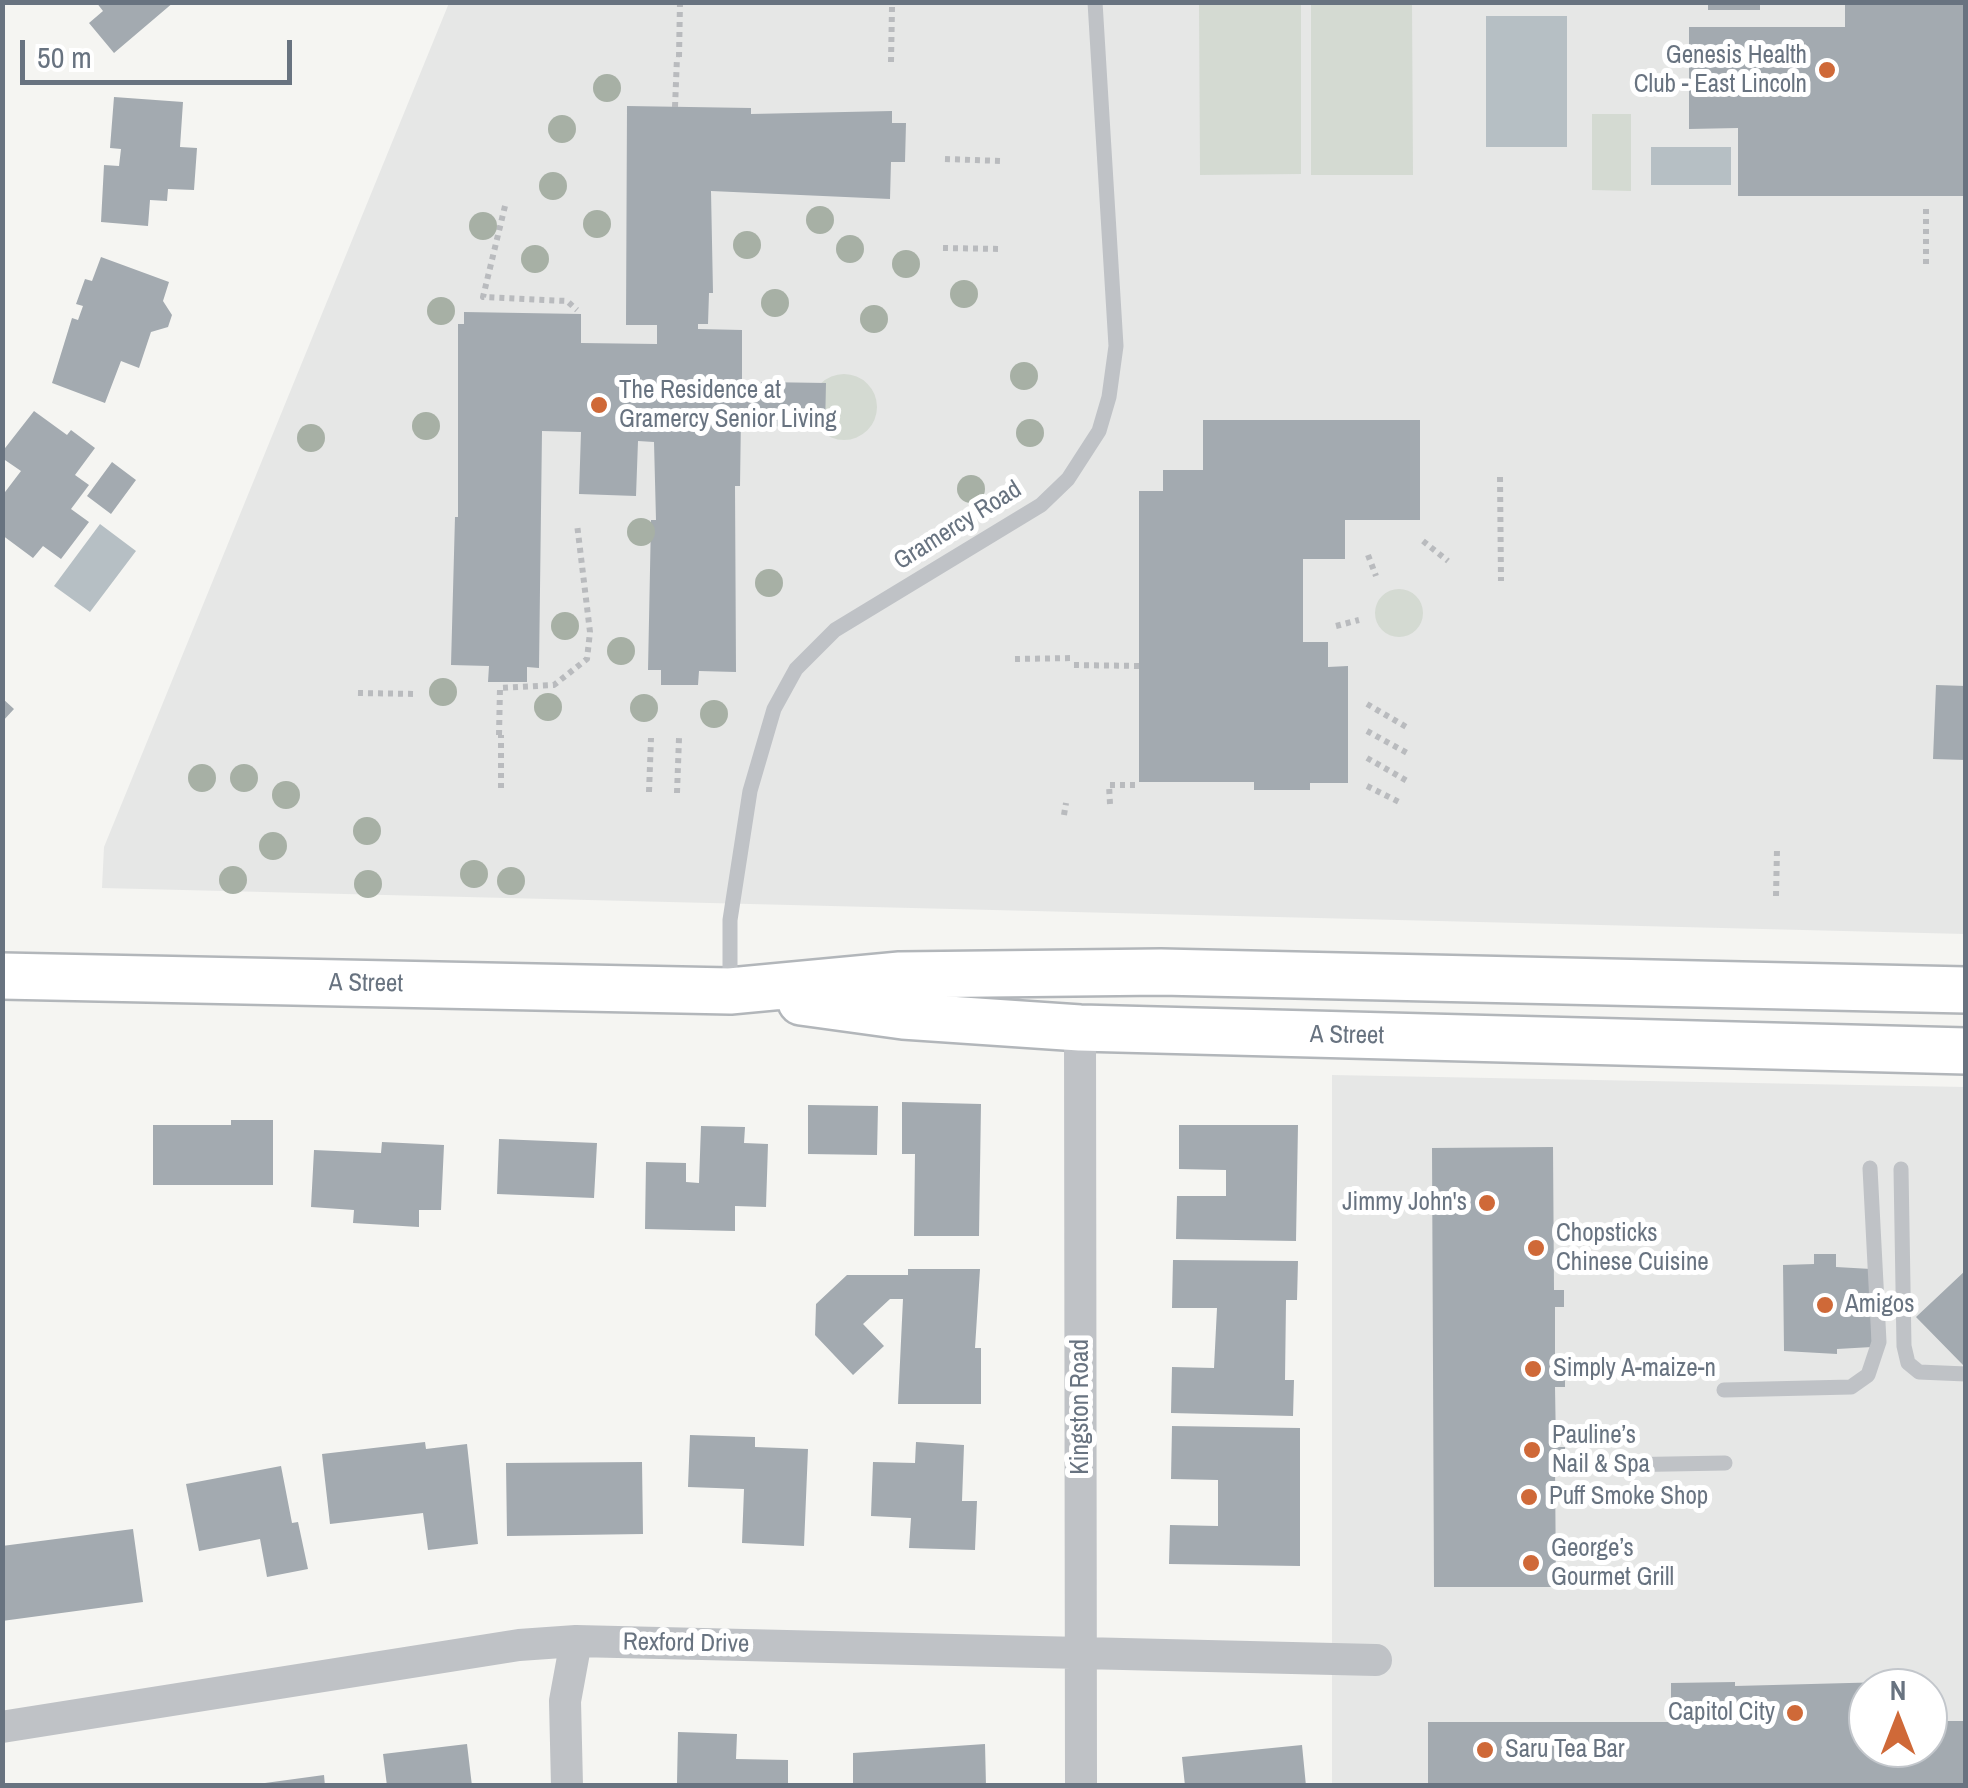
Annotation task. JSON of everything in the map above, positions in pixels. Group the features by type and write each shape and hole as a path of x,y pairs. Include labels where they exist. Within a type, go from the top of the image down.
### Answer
{"main road":[{"name":"A Street","path":"730,992 900,974 1161,972 1966,990"},
{"name":"A Street","path":"2,976 730,992 903,1016 1080,1028 1966,1051"}],"street":[{"name":"Kingston Road","path":"1080,1028 1081,1786"},
{"name":"Rexford Drive","path":"2,1727 519,1645 576,1641 1376,1660"},
{"path":"567,1786 566,1701 576,1641"}],"lane":[{"name":"Gramercy Road","path":"730,992 730,920 750,792 774,710 796,668 835,630 1041,505 1068,479 1099,431 1110,397 1116,346 1095,2"},
{"path":"1724,1390 1851,1388 1868,1375 1879,1342 1870,1168"},
{"path":"1901,1169 1904,1346 1908,1363 1919,1372 1966,1374"},
{"path":"1616,1464 1725,1463"}],"path":[{"path":"675,107 680,2"},
{"path":"890,62 892,8"},
{"path":"944,159 1002,160"},
{"path":"505,206 482,297 567,301 577,310"},
{"path":"1926,209 1926,268"},
{"path":"943,248 1001,249"},
{"path":"1500,478 1501,580"},
{"path":"501,788 500,688 554,685 587,659 590,632 577,524"},
{"path":"1423,541 1448,561"},
{"path":"1368,554 1376,576"},
{"path":"1336,626 1358,620"},
{"path":"1015,659 1139,666"},
{"path":"358,693 417,694"},
{"path":"1367,704 1408,728"},
{"path":"1367,730 1409,754"},
{"path":"649,792 650,738"},
{"path":"677,793 679,738"},
{"path":"1367,758 1409,782"},
{"path":"1110,804 1110,785 1138,785"},
{"path":"1367,786 1401,804"},
{"path":"1064,815 1066,804"},
{"path":"1776,896 1777,849"}],"shaded area":[{"path":"449,3 1965,3 1965,934 102,888 104,847"},
{"path":"1199,3 1301,3 1301,174 1200,175"},
{"path":"1311,3 1412,3 1413,175 1311,175"},
{"path":"1486,16 1567,16 1567,147 1486,147"},
{"path":"1592,114 1631,114 1631,191 1592,190"},
{"path":"1651,147 1731,147 1731,185 1651,185"},
{"path":"844,374 857,376 867,384 875,394 875,420 867,430 857,438 844,440 831,438 821,430 813,420 811,407 813,394 821,384 831,376"},
{"path":"100,524 136,551 90,612 54,586"},
{"path":"1399,589 1416,596 1423,613 1416,630 1399,637 1382,630 1375,613 1382,596"},
{"path":"1332,1075 1965,1087 1965,1785 1332,1785"}],"building":[{"path":"96,2 174,2 114,53 89,23 103,11"},
{"path":"1708,2 1760,2 1760,10 1708,10"},
{"name":"Genesis Health Club - East Lincoln","path":"1845,2 1966,2 1966,196 1738,196 1738,128 1689,129 1689,27 1845,27"},
{"path":"114,97 183,102 180,147 197,148 194,190 168,189 167,201 150,200 148,226 101,222 104,165 119,166 121,149 110,148"},
{"name":"The Residence at Gramercy Senior Living","path":"627,106 751,108 751,114 892,111 892,123 906,123 905,162 891,162 890,199 711,191 713,293 709,293 708,324 698,324 698,329 742,330 742,394 761,395 761,382 826,383 825,428 760,426 760,415 741,415 740,486 735,486 736,672 699,671 698,685 661,685 661,670 648,670 651,520 656,520 654,442 638,441 636,496 579,494 581,432 542,431 539,668 527,667 527,682 488,682 489,666 451,665 458,517 458,324 464,324 464,312 581,314 581,343 657,344 657,325 626,325"},
{"path":"101,257 169,282 163,301 172,315 168,327 151,332 139,368 121,361 105,403 52,383 72,318 78,320 83,306 76,304 85,279 92,281"},
{"path":"34,411 67,435 71,430 95,448 75,475 89,485 71,509 89,522 61,559 43,546 33,558 2,535 2,496 21,471 2,458 2,452"},
{"path":"1203,420 1420,420 1420,520 1345,520 1345,559 1303,559 1303,642 1328,642 1328,667 1348,666 1348,783 1310,783 1310,790 1254,790 1254,782 1139,782 1139,491 1163,491 1163,470 1203,470"},
{"path":"112,462 136,480 111,514 87,496"},
{"path":"1936,685 1966,686 1966,760 1933,759"},
{"path":"2,698 14,709 2,722"},
{"path":"902,1102 981,1104 979,1236 914,1236 915,1154 902,1154"},
{"path":"808,1105 878,1106 877,1155 808,1154"},
{"path":"231,1120 273,1120 273,1185 153,1185 153,1125 231,1125"},
{"path":"1179,1125 1298,1125 1296,1241 1176,1239 1177,1196 1226,1196 1226,1170 1179,1169"},
{"path":"701,1126 745,1127 744,1143 768,1144 766,1207 735,1206 735,1231 645,1229 646,1162 686,1163 686,1182 699,1183"},
{"path":"499,1139 597,1143 594,1198 497,1194"},
{"path":"382,1142 444,1145 441,1210 419,1210 419,1227 353,1223 354,1210 311,1207 314,1150 381,1153"},
{"path":"1553,1147 1554,1290 1564,1290 1564,1307 1555,1307 1555,1368 1565,1367 1565,1387 1555,1387 1556,1447 1565,1447 1565,1466 1555,1466 1556,1587 1434,1587 1432,1148"},
{"path":"1814,1254 1836,1254 1836,1267 1871,1269 1872,1347 1837,1349 1837,1354 1784,1351 1783,1265 1814,1264"},
{"path":"1173,1260 1298,1261 1297,1300 1286,1300 1285,1380 1294,1380 1293,1416 1171,1413 1172,1367 1214,1368 1217,1308 1172,1308"},
{"path":"908,1269 980,1269 975,1348 981,1348 981,1404 898,1404 903,1299 890,1299 863,1324 884,1346 853,1375 815,1335 816,1304 847,1275 908,1275"},
{"path":"1966,1270 1966,1362 1963,1365 1916,1317"},
{"path":"1172,1426 1300,1428 1300,1566 1169,1564 1170,1525 1218,1526 1218,1480 1171,1479"},
{"path":"690,1435 755,1437 755,1447 808,1449 804,1546 742,1543 744,1489 688,1487"},
{"path":"425,1442 426,1449 467,1444 478,1544 428,1550 423,1513 330,1524 322,1454"},
{"path":"916,1442 964,1445 962,1501 977,1501 975,1550 909,1548 911,1518 871,1516 873,1462 915,1463"},
{"path":"642,1462 643,1534 507,1536 506,1463"},
{"path":"281,1466 292,1523 298,1522 308,1569 267,1577 260,1539 199,1551 186,1484"},
{"path":"133,1529 143,1602 2,1621 2,1546"},
{"path":"1671,1683 1848,1683 1848,1768 1948,1768 1948,1721 1966,1721 1966,1786 1428,1786 1428,1722 1671,1722"},
{"path":"678,1732 737,1734 736,1759 788,1760 788,1786 677,1783"},
{"path":"467,1744 472,1786 387,1786 383,1754"},
{"path":"985,1744 986,1786 853,1786 853,1753"},
{"path":"1302,1745 1306,1786 1185,1786 1182,1757"},
{"path":"324,1775 325,1786 265,1786 265,1783"}],"place":[{"name":"Genesis Health Club - East Lincoln","path":"1827,70"},
{"name":"The Residence at Gramercy Senior Living","path":"599,405"},
{"name":"Jimmy John's","path":"1487,1203"},
{"name":"Chopsticks Chinese Cuisine","path":"1536,1248"},
{"name":"Amigos","path":"1825,1305"},
{"name":"Simply A-maize-n","path":"1533,1369"},
{"name":"Pauline’s Nail & Spa","path":"1532,1450"},
{"name":"Puff Smoke Shop","path":"1529,1497"},
{"name":"George’s Gourmet Grill","path":"1531,1563"},
{"name":"Capitol City","path":"1795,1713"},
{"name":"Saru Tea Bar","path":"1485,1750"}]}
